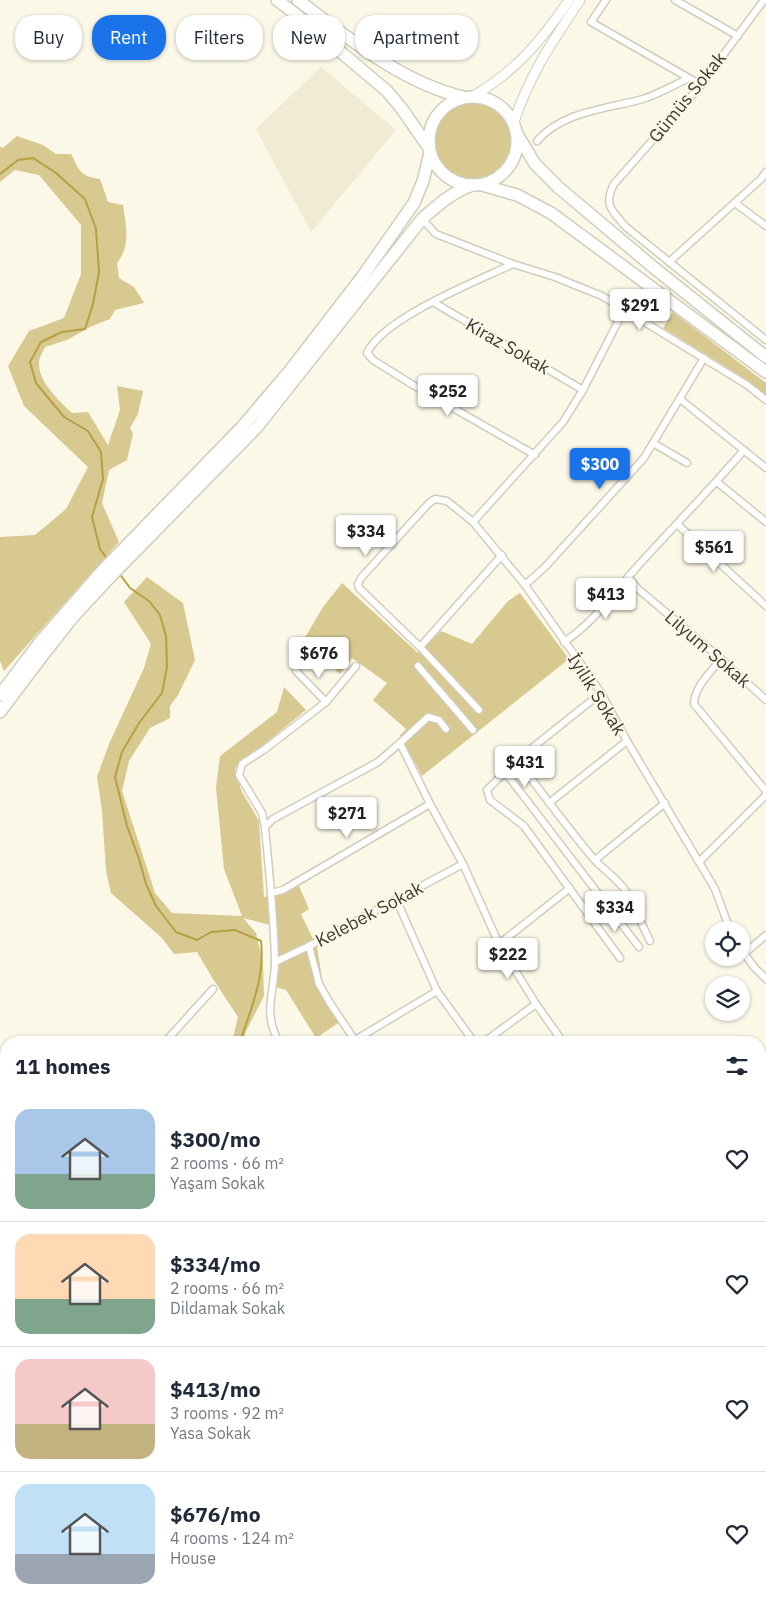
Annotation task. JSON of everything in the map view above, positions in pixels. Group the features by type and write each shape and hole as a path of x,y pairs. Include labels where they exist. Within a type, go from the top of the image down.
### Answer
{"highway":[{"path":"277,0 387,91 402,109 430,150 435,164 446,176 461,184 477,185 517,195 551,213 766,372"},
{"path":"122,557 257,427 422,219 445,198 459,190 500,176 509,168 518,146 514,122 497,103 486,98 468,97 434,89 395,70 298,0"},
{"path":"0,696 40,642 122,557 242,427 306,352 362,278 414,203 423,181 430,150 430,129 439,112 454,100 468,97"},
{"path":"517,134 535,164 558,187 653,267 766,357"},
{"path":"0,712 105,575"}],"street":[{"path":"468,97 490,86 513,68 536,45 569,0"},
{"path":"514,122 527,87 539,63 580,0"},
{"path":"606,0 591,22 701,85"},
{"path":"675,0 738,36"},
{"name":"Gümüs Sokak","path":"669,262 626,227 614,214 608,202 610,193 614,184 701,85 764,0"},
{"path":"537,140 549,129 565,120 645,98 689,78"},
{"path":"766,172 669,262 766,340"},
{"path":"734,202 766,226"},
{"path":"422,219 436,234 513,264 555,277 602,296 625,308 747,385 766,400"},
{"path":"513,264 433,302 401,320 371,345 367,353 373,360 535,455"},
{"name":"Kiraz Sokak","path":"433,302 583,390"},
{"path":"473,522 563,422 583,390 625,308"},
{"path":"525,585 545,567 637,465 653,443 704,358"},
{"path":"680,399 766,468"},
{"path":"653,443 687,463"},
{"path":"564,642 576,634 595,616 744,450"},
{"path":"717,482 766,522"},
{"name":"İyilik Sokak","path":"420,647 358,584 361,578 435,499 447,501 473,522 502,555 601,693 714,889 726,921"},
{"path":"678,524 766,606"},
{"path":"479,710 420,647 502,555"},
{"name":"Lilyum Sokak","path":"628,577 638,588 766,700"},
{"path":"699,862 766,794 766,791 694,704 694,696 721,659"},
{"path":"276,1036 270,1020 275,962 265,827 262,813 239,775 242,764 265,750 326,702 356,666"},
{"path":"418,666 473,730"},
{"path":"296,672 326,702"},
{"path":"601,693 517,760 487,790 490,800 524,826 620,958"},
{"path":"265,827 273,818 378,762 428,717 439,720 446,729"},
{"path":"549,803 627,741"},
{"path":"400,743 430,804 463,864 499,944 536,1004 559,1036"},
{"path":"517,760 595,860 620,882 628,893 650,941"},
{"path":"506,772 639,947"},
{"path":"595,860 665,803"},
{"path":"271,893 283,890 430,804"},
{"name":"Kelebek Sokak","path":"275,962 309,946 463,864"},
{"path":"499,944 570,888"},
{"path":"608,906 628,893"},
{"path":"396,899 438,991 470,1036"},
{"path":"750,946 766,935"},
{"path":"309,946 319,984 353,1036"},
{"path":"750,960 766,979"},
{"path":"170,1036 212,989"},
{"path":"364,1036 438,991"},
{"path":"492,1036 536,1004"}],"shaded area":[{"path":"321,67 396,130 311,232 256,129"},
{"path":"473,101 488,104 501,113 510,126 513,141 510,156 501,169 488,178 473,181 458,178 445,169 436,156 433,141 436,126 445,113 458,104"},
{"path":"17,136 43,145 56,154 71,154 81,172 100,179 108,202 123,205 126,242 117,263 119,278 134,287 144,303 115,310 110,319 90,327 67,340 45,347 39,362 42,377 50,390 72,413 88,412 108,445 120,410 117,386 143,391 138,414 130,428 133,434 127,460 109,470 102,503 119,542 4,671 0,661 0,537 35,535 66,509 88,467 24,406 8,366 29,331 64,318 81,274 81,225 39,175 15,170 0,182 0,147 3,148"},
{"path":"673,312 766,383 766,395 747,380 663,328"},
{"path":"147,577 183,603 195,660 178,695 170,706 170,718 150,728 129,761 122,791 155,893 172,913 242,916 224,869 216,787 220,756 277,712 284,687 306,710 235,768 241,790 259,821 264,897 299,886 309,909 301,914 317,947 323,985 344,1019 319,1036 315,1036 286,990 273,986 270,925 243,918 256,933 263,963 264,996 245,1036 233,1036 238,1017 197,952 174,954 162,938 111,893 106,871 102,811 97,777 109,744 144,668 151,644 124,602"},
{"path":"342,583 418,653 441,631 472,644 508,601 520,593 569,659 422,776 400,735 406,729 373,700 387,683 352,658 340,674 303,641 323,607"}],"waterway":[{"path":"0,174 18,160 33,158 56,173 85,199 96,229 99,272 93,304 85,329 62,332 41,342 30,362 36,383 64,417 88,431 101,452 103,479 92,517 100,549 108,560"},
{"path":"119,573 130,588 149,601 160,615 166,636 167,667 162,693 139,723 122,752 115,777 127,826 146,884 156,906 176,932 197,940 211,932 235,930 261,941 262,955 259,980 242,1036"}]}
